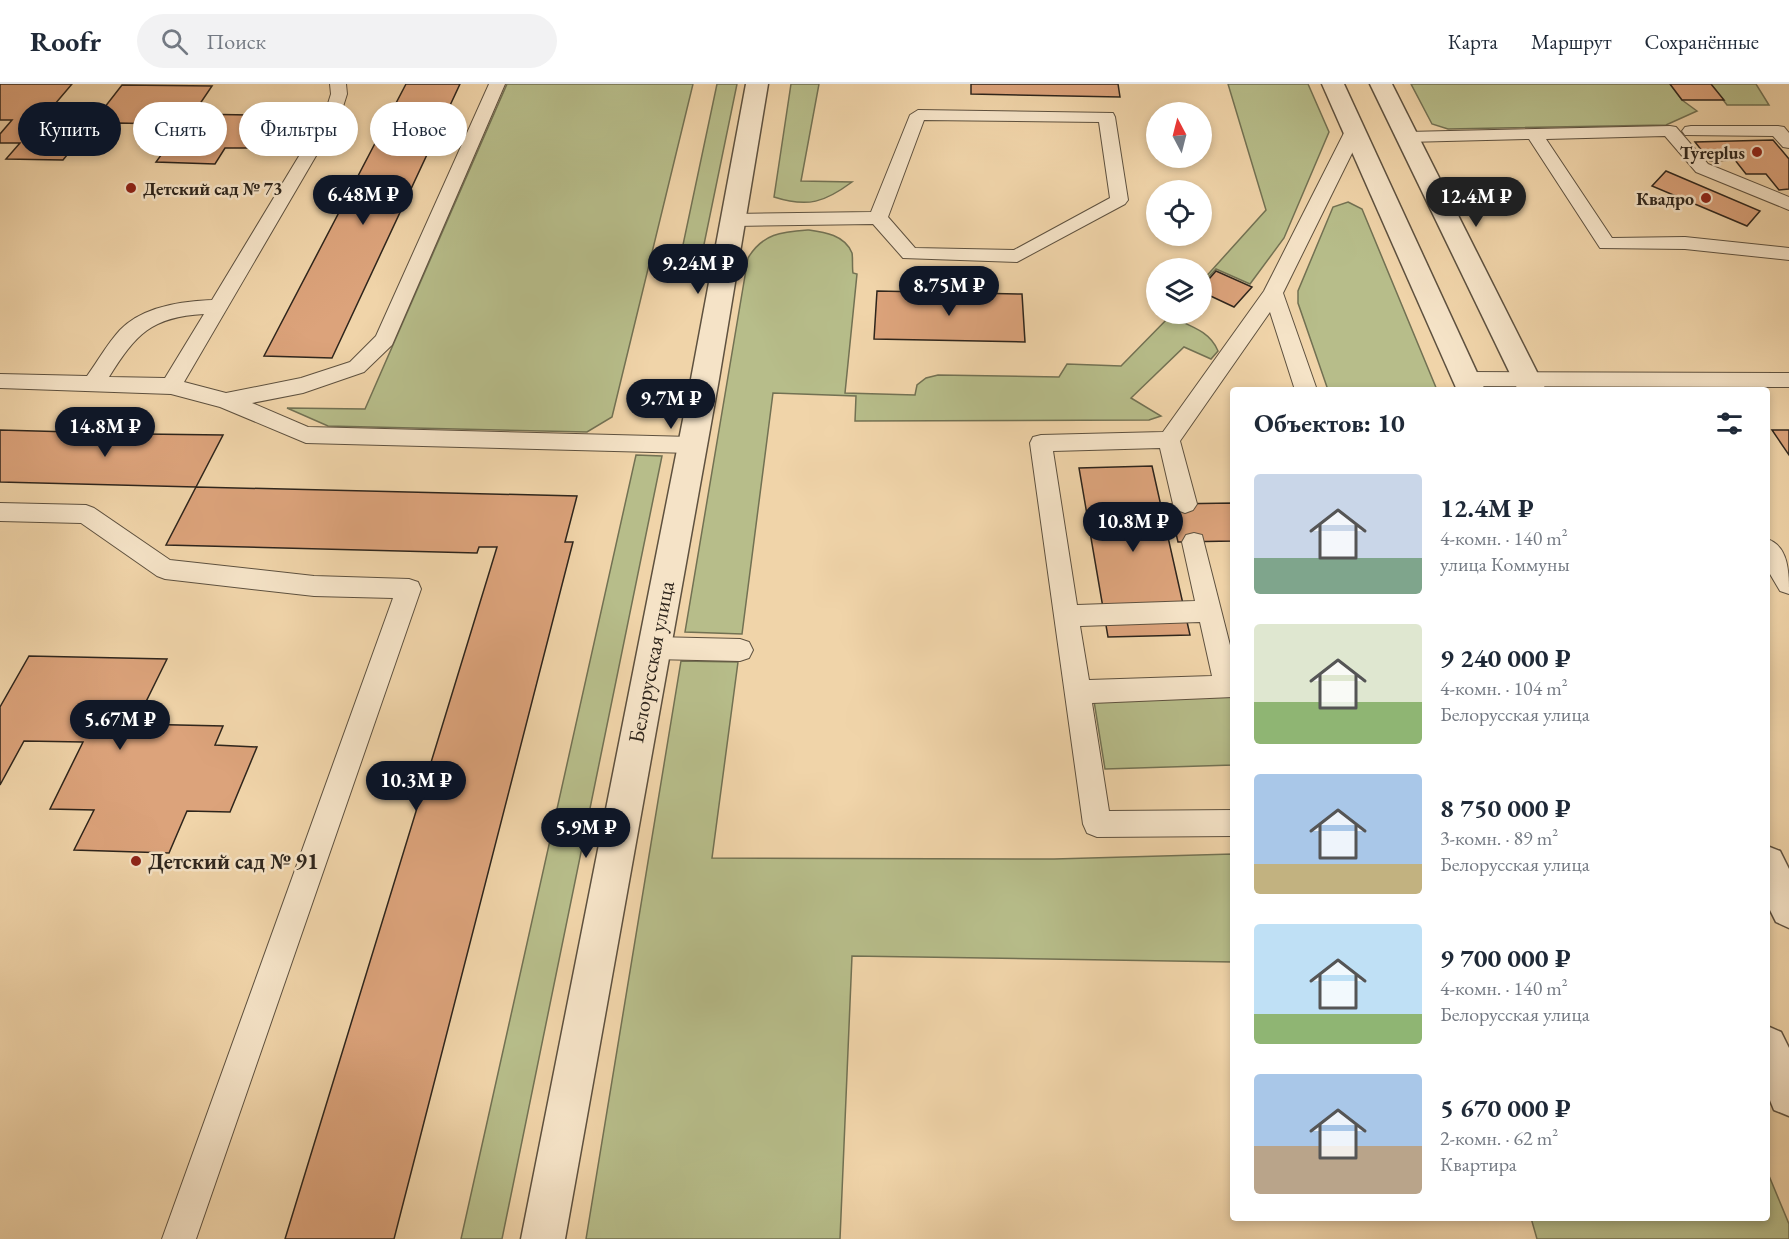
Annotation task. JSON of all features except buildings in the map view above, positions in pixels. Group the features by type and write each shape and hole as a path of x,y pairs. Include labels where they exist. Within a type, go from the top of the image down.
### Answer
{"street":[{"name":"Белорусская улица","path":"543,1239 734,220 757,84"},
{"path":"1333,84 1468,384"},
{"path":"1381,84 1529,384"},
{"path":"1770,870 1789,909"},
{"path":"1770,1053 1789,1095"}],"lane":[{"path":"171,386 333,113 339,94 338,84"},
{"path":"226,401 303,385 357,367 385,340 497,84"},
{"path":"734,220 878,218 910,254 1017,256 1119,200 1107,117 918,115 878,218"},
{"path":"1185,504 1169,440 1273,293 1354,131"},
{"path":"1407,137 1670,131 1702,168 1789,204"},
{"path":"1691,131 1778,131 1789,143"},
{"path":"1533,134 1607,244 1685,243 1789,254"},
{"path":"1273,293 1305,387"},
{"path":"93,384 131,331 156,316 186,307 217,307"},
{"path":"1468,384 1789,380"},
{"path":"0,381 171,386 226,401 306,435 691,445"},
{"path":"1169,440 1041,443 1097,824 1230,823"},
{"path":"0,512 86,514 165,568 314,586 409,589 179,1239"},
{"path":"1077,692 1230,686 1194,542"},
{"path":"1770,553 1789,584"},
{"path":"1066,616 1210,611"},
{"path":"654,648 740,650"}],"green space":[{"path":"507,84 693,84 612,417 587,432 328,426 287,408 365,409"},
{"path":"717,84 737,84 701,259 680,259"},
{"path":"791,84 819,84 801,181 852,182 816,201 797,202 774,197"},
{"path":"1228,84 1308,84 1329,132 1284,238 1250,284 1216,269 1212,273 1212,270 1266,210"},
{"path":"1411,84 1670,84 1682,100 1697,111 1666,125 1448,129 1432,124"},
{"path":"1711,84 1756,84 1769,105 1727,105"},
{"path":"1348,202 1362,209 1436,387 1327,387 1298,303 1298,291 1333,207"},
{"path":"809,230 834,235 849,247 852,253 853,273 857,274 845,393 915,395 917,385 926,378 938,375 1059,377 1067,364 1121,366 1162,324 1192,326 1205,334 1218,351 1211,359 1184,347 1131,398 1161,416 1149,420 855,421 856,396 773,393 742,634 685,632 748,258 760,243 774,235"},
{"path":"636,455 662,456 502,1239 461,1239"},
{"path":"681,661 738,662 712,858 1054,859 1230,854 1230,962 852,956 840,1239 586,1239"},
{"path":"1230,696 1230,765 1105,769 1094,701"},
{"path":"1770,1178 1789,1224 1789,1239 1537,1239 1532,1221 1770,1221"}],"place":[{"name":"Tyreplus","path":"1757,152"},
{"name":"Детский сад № 73","path":"131,188"},
{"name":"Квадро","path":"1706,198"},
{"name":"Детский сад № 91","path":"136,861"}]}
